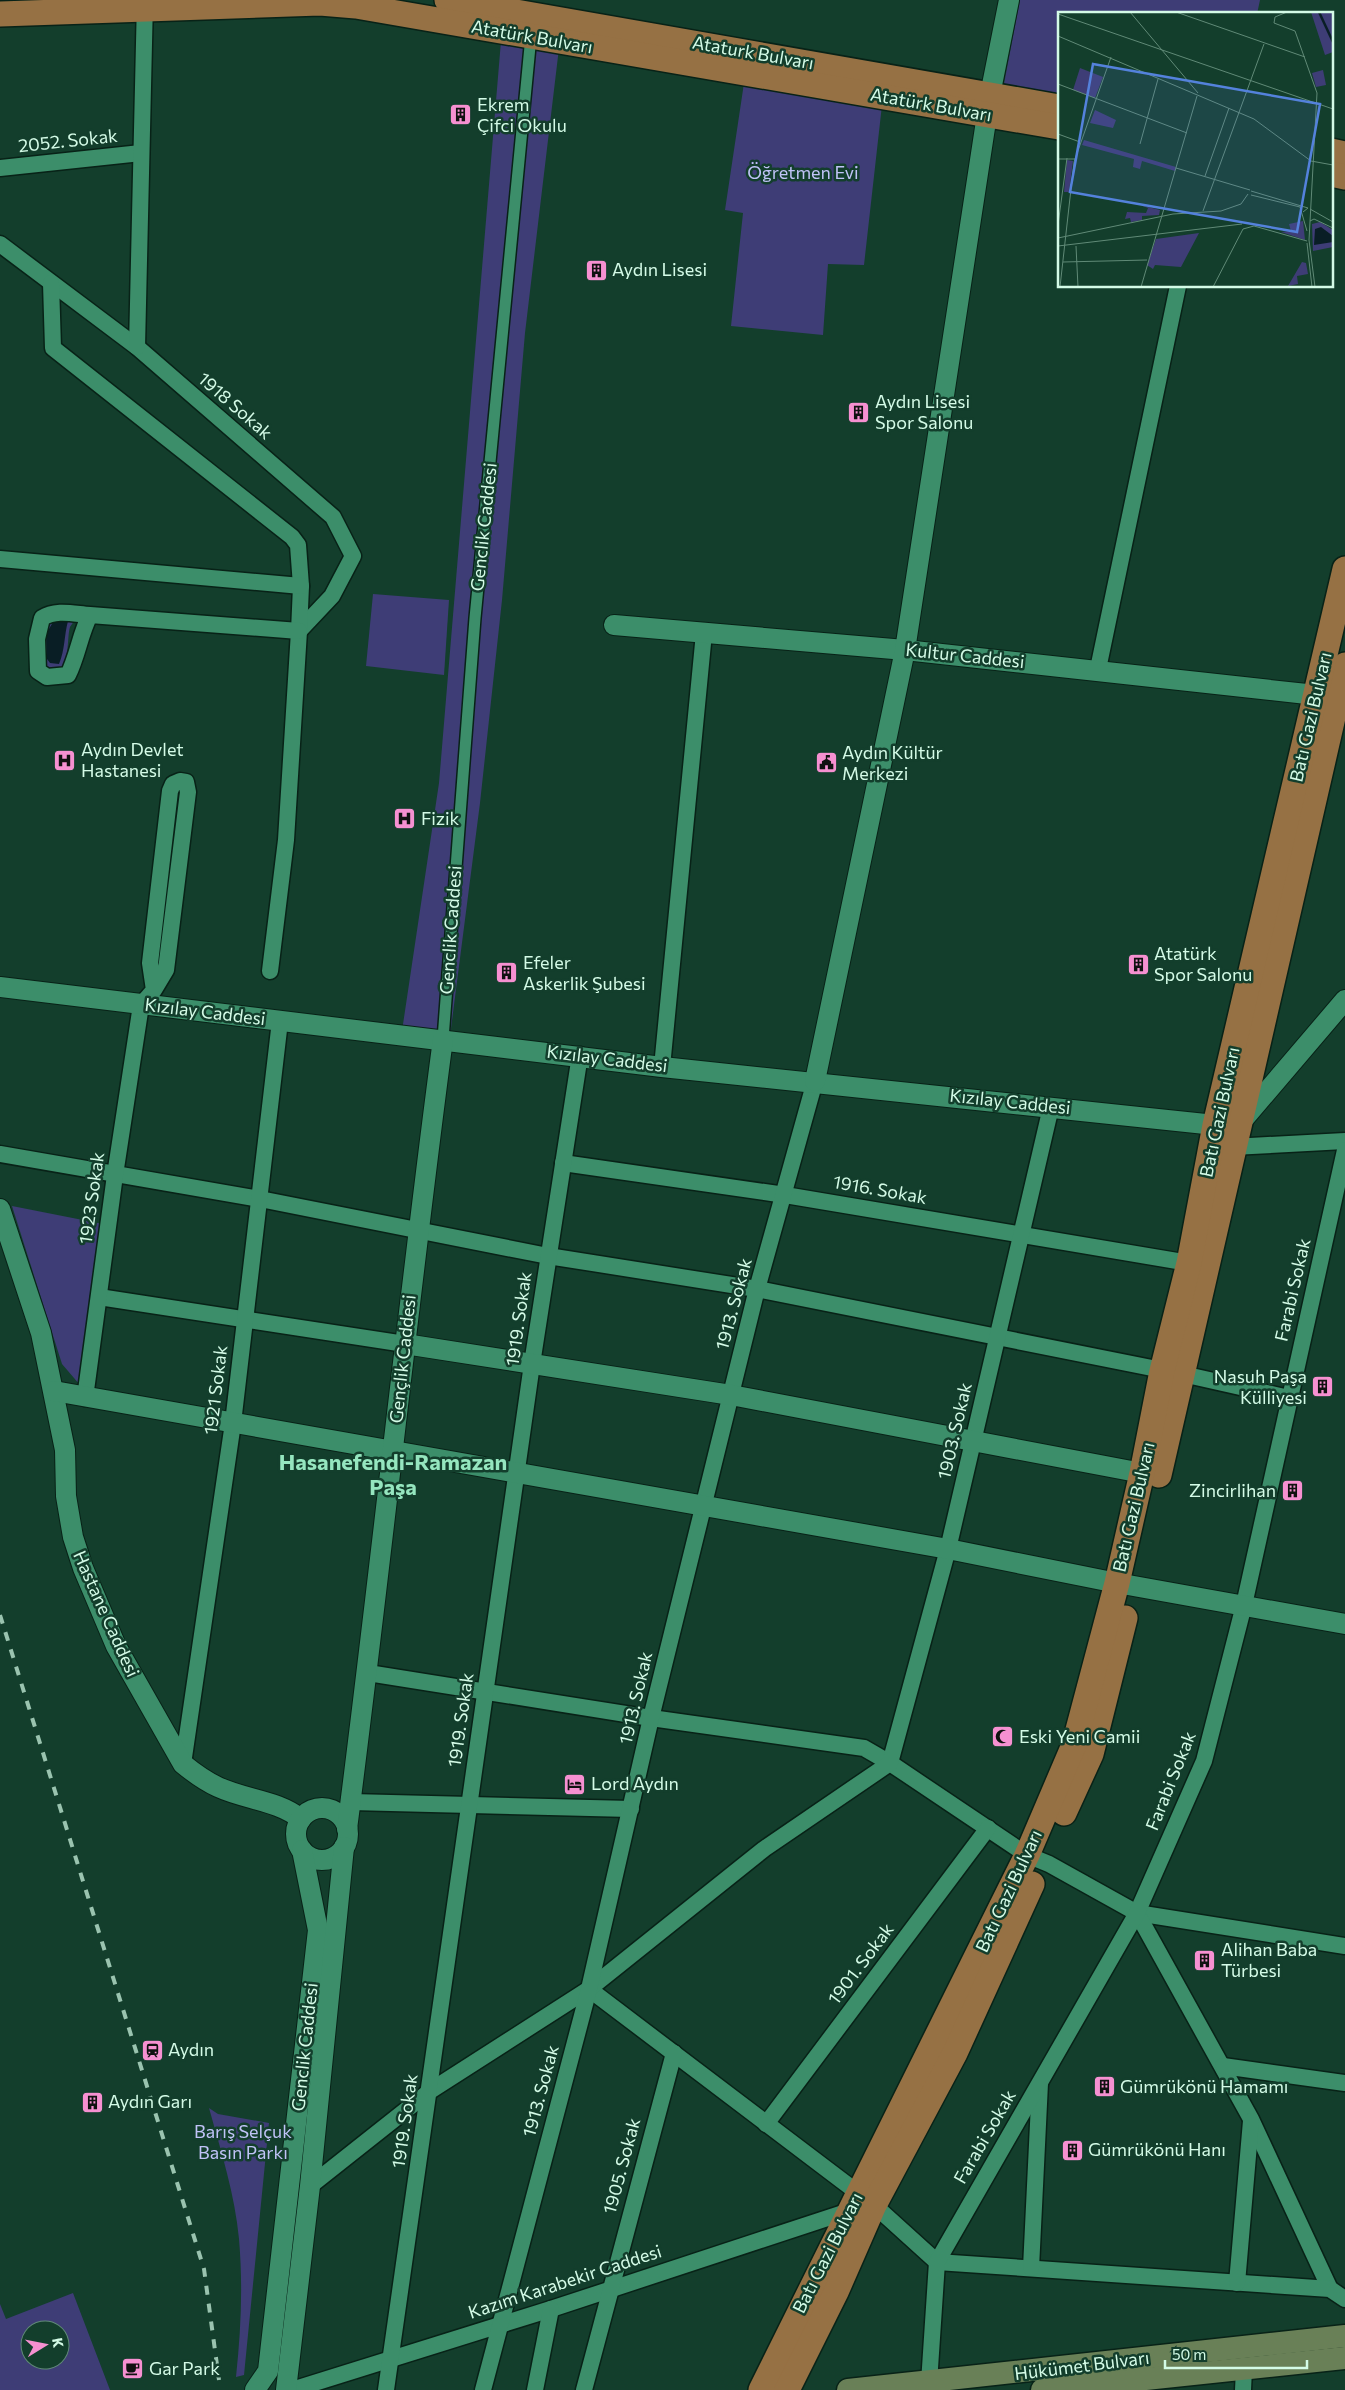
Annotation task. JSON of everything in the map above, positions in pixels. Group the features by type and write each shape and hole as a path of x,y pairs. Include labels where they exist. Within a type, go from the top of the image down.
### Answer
{"main road":[{"name":"Ataturk Bulvarı","path":"447,0 989,105 1058,107"},
{"name":"Atatürk Bulvarı","path":"0,14 145,5 355,3 534,17"},
{"name":"Atatürk Bulvarı","path":"989,105 1058,127"},
{"path":"1332,151 1345,154"},
{"path":"1332,174 1345,177"},
{"name":"Batı Gazi Bulvarı","path":"1333,696 1345,569"},
{"name":"Batı Gazi Bulvarı","path":"761,2390 861,2203 955,2053 1035,1858 1074,1745 1125,1585 1228,1132 1333,696 1345,665"},
{"name":"Batı Gazi Bulvarı","path":"1125,1585 1142,1472 1172,1372 1189,1263 1228,1132"},
{"name":"Batı Gazi Bulvarı","path":"787,2390 836,2292 861,2203"},
{"name":"Hükümet Bulvarı","path":"848,2390 929,2383 1345,2336"},
{"name":"Hükümet Bulvarı","path":"1042,2390 1244,2380 1345,2358"}],"street":[{"path":"815,1081 905,650 989,105 1009,0"},
{"path":"136,347 145,5"},
{"name":"Genclik Caddesi","path":"443,1039 475,618 534,17"},
{"name":"2052. Sokak","path":"0,168 141,152"},
{"name":"1918 Sokak","path":"0,244 136,347 333,517 354,556 332,596 299,631"},
{"path":"51,283 53,348 292,536 298,546 301,586 286,840 270,971"},
{"path":"1098,670 1178,288"},
{"path":"0,559 301,586"},
{"path":"90,615 299,631"},
{"name":"Kultur Caddesi","path":"614,625 905,650 1333,696"},
{"path":"662,1066 704,633"},
{"path":"141,1005 154,990 166,970 188,792 186,782 180,781 173,784 170,791 150,963 154,990"},
{"name":"Kızılay Caddesi","path":"3,989 662,1066 1051,1107 1228,1132"},
{"path":"1228,1132 1345,1000"},
{"name":"1923 Sokak","path":"85,1398 115,1174 141,1005"},
{"name":"1921 Sokak","path":"183,1764 232,1423 280,1021"},
{"name":"Gençlik Caddesi","path":"346,1838 368,1673 418,1230 443,1039"},
{"name":"1919. Sokak","path":"386,2390 532,1364 580,1055"},
{"name":"1913. Sokak","path":"483,2390 589,1989 651,1718 757,1289 785,1195 815,1081"},
{"name":"1903. Sokak","path":"890,1762 948,1549 975,1441 997,1336 1051,1107"},
{"path":"1228,1132 1345,1141"},
{"name":"Farabi Sokak","path":"929,2383 937,2262 1137,1913 1204,1761 1244,1605 1288,1398 1345,1150"},
{"path":"0,1154 260,1200 548,1256 757,1289 997,1336 1288,1398"},
{"name":"1916. Sokak","path":"563,1163 785,1195 1189,1263"},
{"name":"Hastane Caddesi","path":"0,1209 41,1333 54,1390 65,1450 66,1496 73,1537 83,1568 116,1646 183,1764 197,1776 220,1788 288,1809 301,1819"},
{"path":"99,1297 731,1396 1142,1472"},
{"path":"54,1390 85,1398 948,1549 1125,1585 1345,1624"},
{"path":"368,1673 651,1718 864,1748 890,1762 1035,1858 1137,1913 1345,1946"},
{"path":"310,2186 430,2091 589,1989 764,1849 890,1762"},
{"path":"350,1802 631,1809"},
{"path":"315,1809 332,1810 339,1814 346,1838 337,1855 323,1860 313,1858 302,1850 296,1834 301,1819 315,1809"},
{"name":"1901. Sokak","path":"766,2124 988,1828"},
{"name":"Genclik Caddesi","path":"286,2390 310,2186 346,1838"},
{"name":"Genclik Caddesi","path":"255,2390 268,2371 318,1930 302,1850"},
{"path":"1137,1913 1224,2066 1251,2118 1330,2289"},
{"path":"589,1989 766,2124 861,2203 937,2262 1330,2289 1345,2299"},
{"name":"1905. Sokak","path":"584,2390 674,2053"},
{"path":"1224,2066 1345,2083"},
{"path":"1031,2268 1040,2080"},
{"path":"1237,2283 1251,2118"},
{"name":"Kazım Karabekir Caddesi","path":"292,2390 551,2309 861,2203"},
{"path":"535,2390 551,2309"}],"green space":[{"path":"1020,0 1260,0 1257,12 1058,12 1058,97 1003,89"},
{"path":"501,41 559,48 525,333 502,600 480,803 450,1036 402,1031 439,783"},
{"name":"Öğretmen Evi","path":"744,83 882,105 864,265 828,264 823,335 731,326 743,213 725,210"},
{"path":"373,594 449,600 444,675 366,666"},
{"path":"77,617 70,627 66,656 61,668 55,670 45,666 41,658 49,618"},
{"path":"12,1206 103,1224 80,1385 62,1364"},
{"name":"Barış Selçuk Basın Parkı","path":"209,2108 218,2114 269,2123 244,2375 236,2377 241,2308 239,2239 231,2190"},
{"path":"73,2293 110,2390 0,2390 0,2304 6,2319"}],"water":[{"path":"68,621 59,664 50,663 47,659 46,634 53,622"}],"railway":[{"path":"0,1615 204,2269 219,2380"}],"place":[{"name":"Ekrem Çifci Okulu","path":"461,115"},
{"name":"Aydın Lisesi","path":"596,270"},
{"name":"Aydın Lisesi Spor Salonu","path":"859,412"},
{"name":"Aydın Devlet Hastanesi","path":"65,760"},
{"name":"Aydın Kültür Merkezi","path":"826,763"},
{"name":"Fizik","path":"405,819"},
{"name":"Atatürk Spor Salonu","path":"1138,964"},
{"name":"Efeler Askerlik Şubesi","path":"507,973"},
{"name":"Nasuh Paşa Külliyesi","path":"1323,1387"},
{"name":"Zincirlihan","path":"1292,1491"},
{"name":"Eski Yeni Camii","path":"1003,1737"},
{"name":"Lord Aydın","path":"575,1784"},
{"name":"Alihan Baba Türbesi","path":"1205,1960"},
{"name":"Aydın","path":"152,2050"},
{"name":"Gümrükönü Hamamı","path":"1104,2087"},
{"name":"Aydın Garı","path":"92,2102"},
{"name":"Gümrükönü Hanı","path":"1072,2150"},
{"name":"Gar Park","path":"133,2369"}],"district":[{"name":"Hasanefendi-Ramazan Paşa","path":"393,1474"}]}
